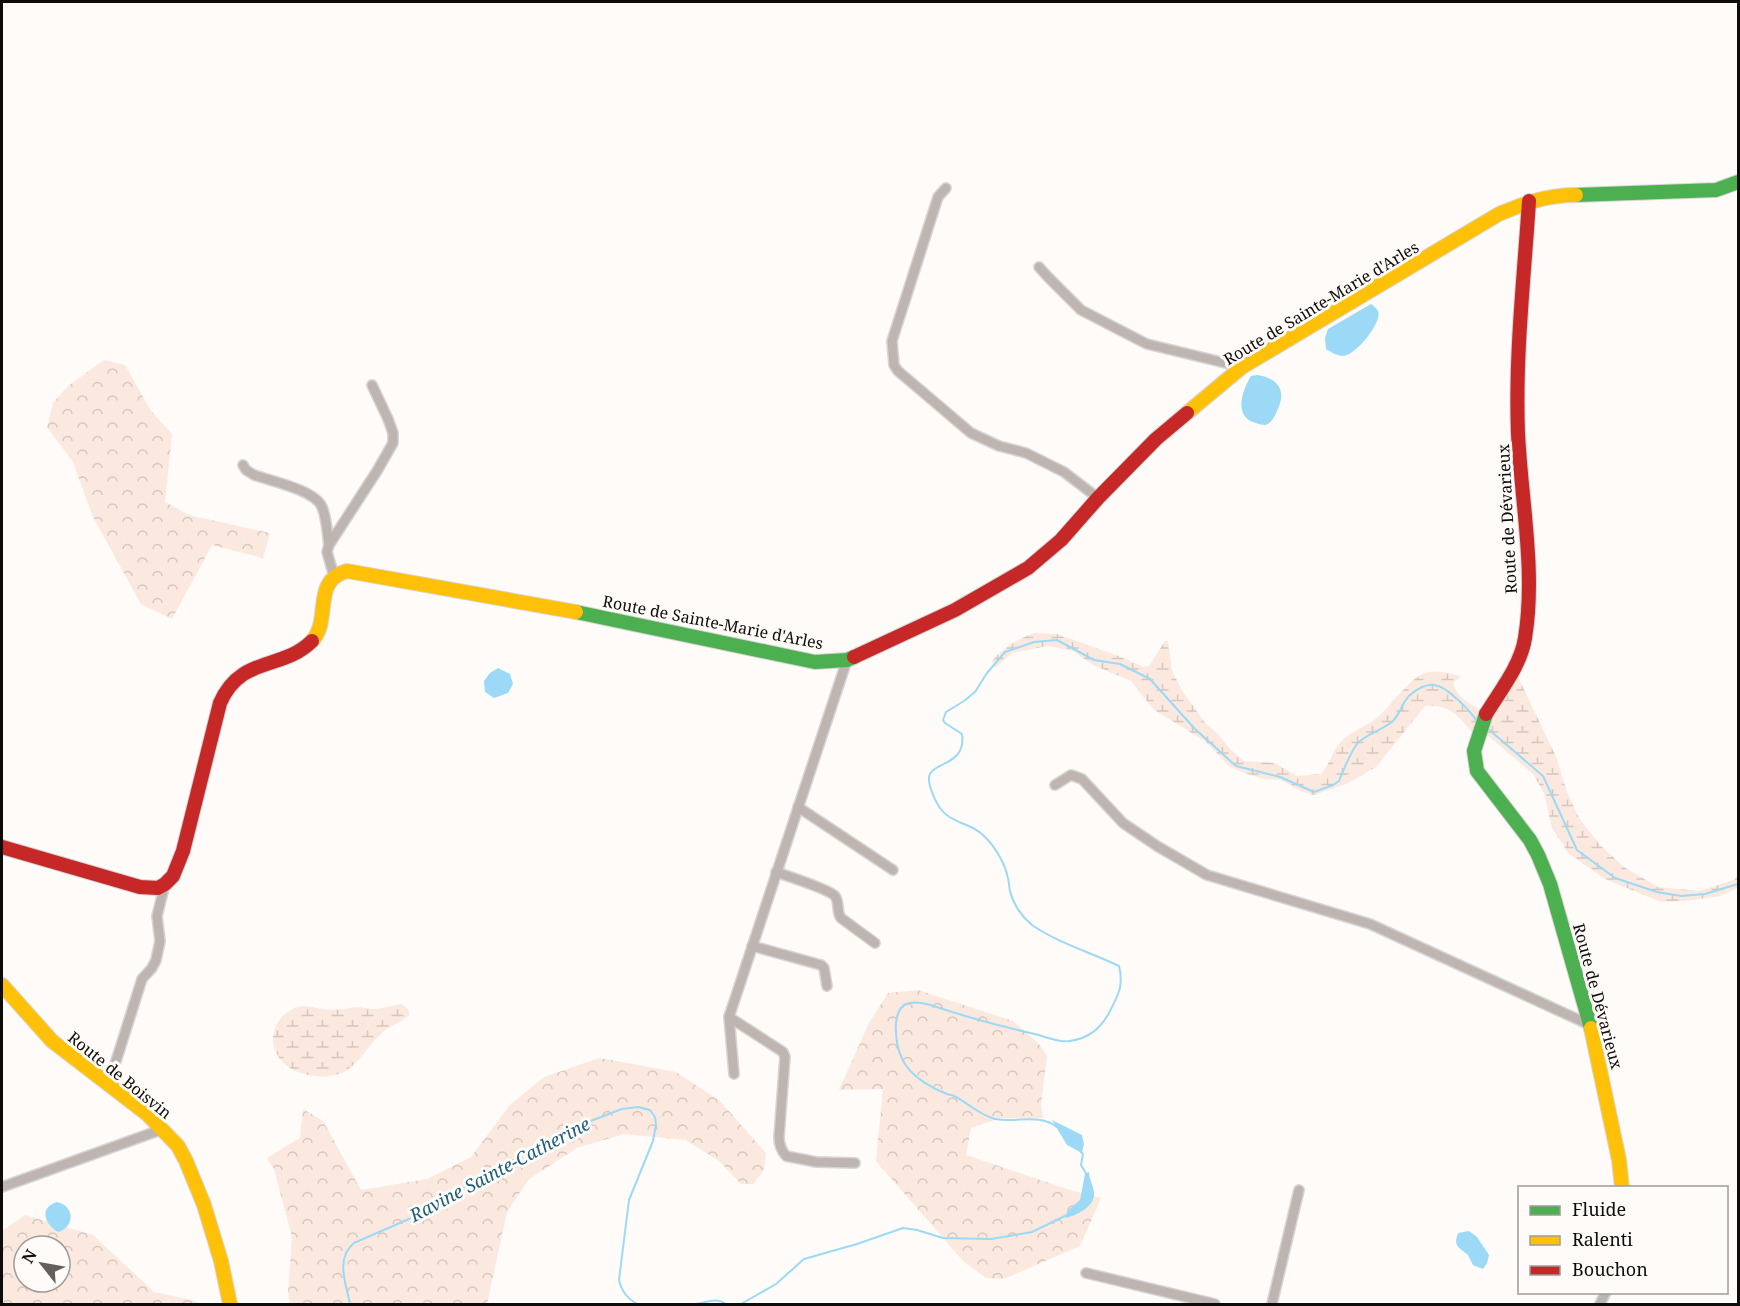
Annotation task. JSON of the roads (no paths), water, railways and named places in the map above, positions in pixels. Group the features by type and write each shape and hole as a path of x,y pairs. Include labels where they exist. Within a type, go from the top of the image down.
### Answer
{"main road":[{"name":"Route de Sainte-Marie d'Arles","path":"334,576 347,571 591,615 815,662 847,660 955,610 1028,568 1061,540 1098,498 1156,439 1242,367 1499,214 1529,201 1561,195 1716,190 1738,182"},
{"name":"Route de Dévarieux","path":"1529,201 1518,373 1518,432 1529,585 1526,639 1518,661 1485,715 1474,752 1477,771 1530,840 1550,884 1590,1025 1619,1160 1622,1186"},
{"path":"2,847 140,886 158,888 165,884 173,876 183,851 220,703 228,687 239,676 305,648 316,635 322,621 325,591 334,576"},
{"name":"Route de Boisvin","path":"2,985 52,1041 147,1114 178,1146 204,1204 221,1261 230,1305"}],"street":[{"path":"946,188 938,197 892,341 894,365 898,371 971,433 999,446 1026,453 1064,472 1098,498"},
{"path":"1040,267 1048,278 1081,309 1147,344 1242,367"},
{"path":"334,576 327,552 329,545 393,443 393,433 388,419 372,385"},
{"path":"243,465 254,475 305,492 318,501 322,507 329,545"},
{"path":"734,1074 729,1017 847,660"},
{"path":"1055,785 1071,775 1082,779 1123,823 1207,875 1370,924 1590,1025"},
{"path":"798,807 893,870"},
{"path":"776,872 832,893 838,902 838,914 841,918 875,943"},
{"path":"106,1082 111,1077 142,979 156,960 160,941 157,916 165,884"},
{"path":"752,946 821,965 824,968 827,986"},
{"path":"729,1017 783,1052 785,1057 779,1137 783,1153 786,1156 816,1162 855,1163"},
{"path":"2,1187 163,1129"},
{"path":"1272,1305 1299,1190"},
{"path":"1086,1273 1215,1305"}],"water":[{"path":"1371,304 1378,310 1378,316 1372,330 1361,345 1343,356 1326,349 1325,338 1328,329"},
{"path":"1257,375 1276,382 1281,392 1277,411 1271,421 1265,425 1249,420 1244,416 1242,410 1245,389 1251,376"},
{"path":"498,668 510,674 513,684 508,693 494,698 485,692 484,681"},
{"path":"1052,1120 1082,1135 1084,1144 1082,1153 1067,1145"},
{"path":"1089,1172 1094,1192 1092,1202 1080,1212 1066,1218 1067,1211 1080,1200 1085,1174"},
{"path":"57,1202 67,1208 71,1217 68,1226 58,1232 49,1225 46,1216 51,1204"},
{"path":"1469,1231 1477,1237 1489,1255 1483,1269 1473,1265 1468,1255 1457,1244 1458,1233"}],"waterway":[{"name":"Ravine Sainte-Catherine","path":"1057,1127 1043,1120 1003,1120 984,1115 955,1096 936,1089 918,1078 905,1063 897,1044 897,1016 903,1006 915,1002 1054,1040 1077,1040 1093,1032 1102,1024 1119,990 1121,979 1119,966 1052,937 1025,918 1013,901 1005,867 993,846 979,832 945,813 939,807 931,789 930,774 959,753 962,745 962,734 943,720 946,712 975,692 1005,652 1034,642 1057,640 1094,660 1120,664 1150,679 1195,729 1236,766 1280,777 1314,792 1339,781 1357,744 1392,722 1407,698 1423,687 1434,685 1445,689 1466,707 1478,723"},
{"name":"Ravine Sainte-Catherine","path":"1487,728 1543,776 1577,850 1615,878 1657,892 1681,896 1705,894 1738,884"},
{"name":"Ravine Sainte-Catherine","path":"350,1304 343,1264 348,1249 354,1243 409,1219 498,1168 588,1122 622,1109 638,1107 650,1110 655,1117 656,1125 653,1141 629,1200 619,1280 625,1294 637,1304"},
{"name":"Ravine Sainte-Catherine","path":"1080,1151 1083,1154 1081,1165 1087,1175"},
{"name":"Ravine Sainte-Catherine","path":"741,1304 776,1284 804,1259 903,1228 943,1238 991,1239 1032,1232 1067,1215"},
{"name":"Ravine Sainte-Catherine","path":"696,1304 715,1300 726,1304"}]}
